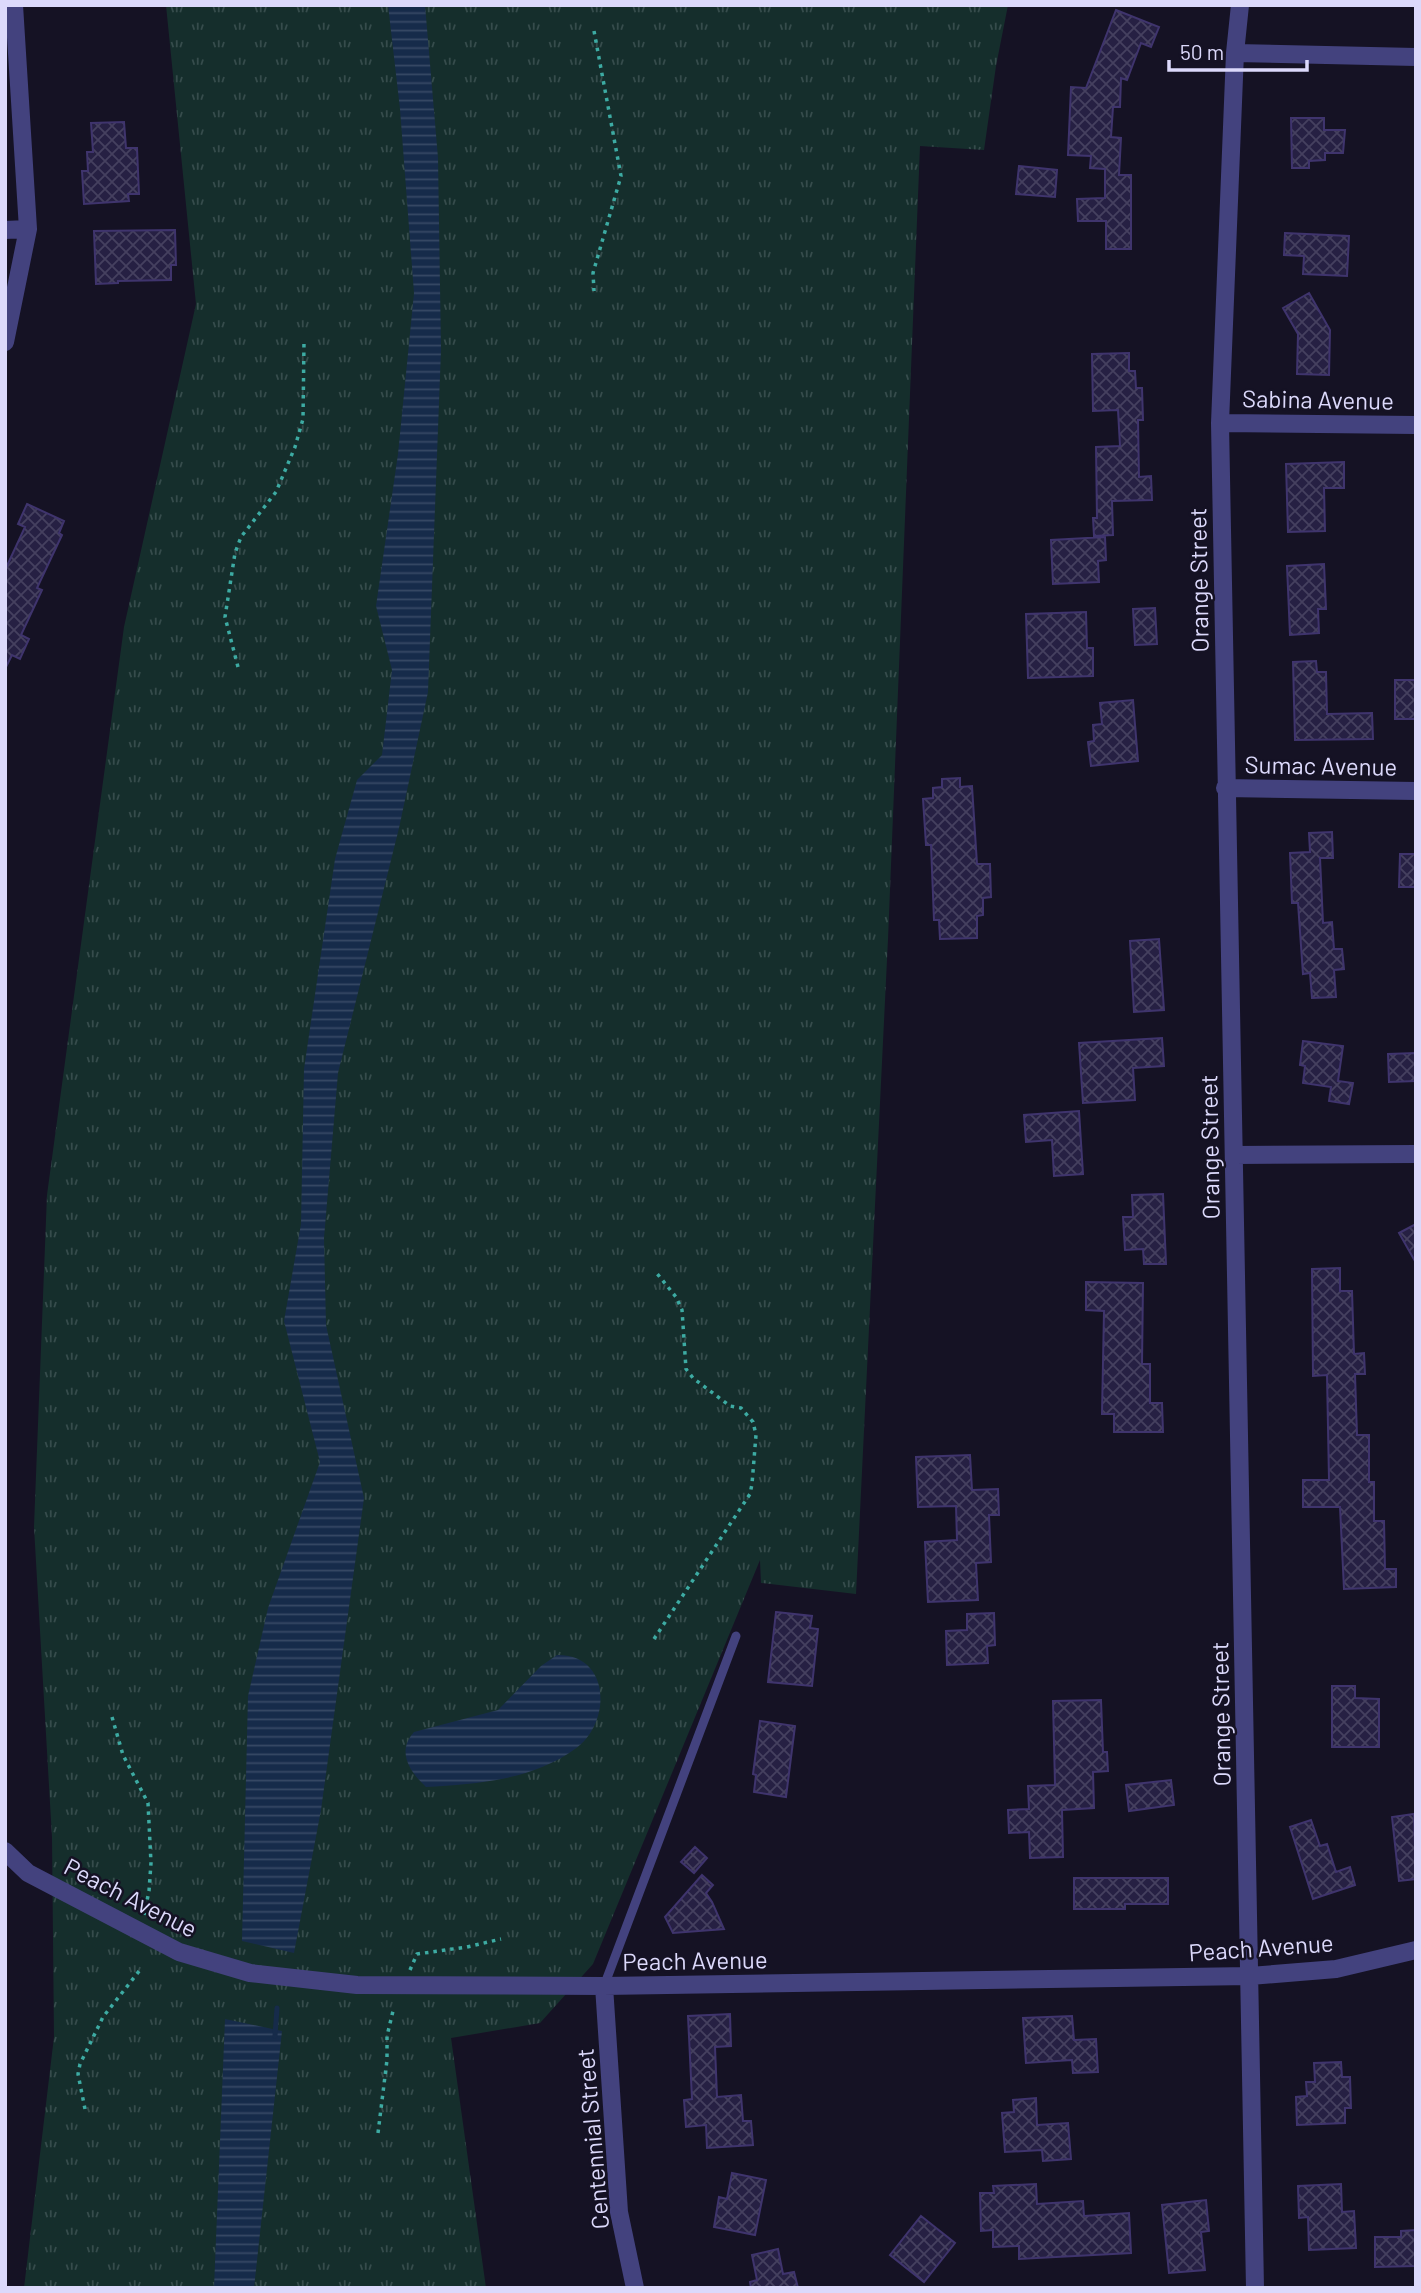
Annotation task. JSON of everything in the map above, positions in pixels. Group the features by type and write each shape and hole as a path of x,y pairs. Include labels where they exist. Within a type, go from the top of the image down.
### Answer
{"street":[{"path":"5,342 28,229 14,5"},
{"name":"Orange Street","path":"1240,5 1235,53 1220,423 1255,2288"},
{"path":"1235,53 1416,57"},
{"path":"5,230 28,229"},
{"name":"Sabina Avenue","path":"1220,423 1416,425"},
{"name":"Sumac Avenue","path":"1225,788 1416,791"},
{"path":"1234,1156 1416,1154"},
{"name":"Peach Avenue","path":"5,1851 28,1872 179,1952 250,1973 358,1985 604,1986 1250,1976 1336,1969 1416,1950"},
{"name":"Centennial Street","path":"604,1986 619,2212 635,2288"}],"lane":[{"path":"604,1986 736,1636"}],"path":[{"path":"594,30 621,176 593,273 594,290"},
{"path":"238,667 225,617 233,565 242,537 276,492 295,447 303,419 304,341"},
{"path":"654,1639 745,1503 752,1484 756,1435 750,1416 741,1408 730,1406 693,1378 686,1368 682,1310 676,1297 655,1271"},
{"path":"112,1717 123,1755 148,1803 151,1863 143,1920"},
{"path":"409,1973 418,1954 501,1939"},
{"path":"85,2109 78,2074 80,2064 103,2017 140,1970"},
{"path":"378,2133 386,2070 387,2036 393,2011"}],"green space":[{"path":"166,5 1008,5 984,150 920,146 888,939 856,1594 761,1583 760,1560 593,1964 540,2023 451,2038 486,2288 24,2288 54,2037 52,1837 34,1527 47,1195 124,627 196,304"}],"water":[{"path":"388,5 425,5 438,158 441,350 428,692 399,828 338,1073 324,1238 326,1325 364,1498 321,1810 294,1953 242,1941 248,1696 268,1608 320,1462 284,1321 301,1224 304,1069 335,859 357,780 382,755 392,670 376,606 398,454 414,293 400,109"},
{"path":"557,1655 575,1658 588,1666 596,1677 600,1692 600,1708 595,1723 587,1737 575,1749 541,1768 504,1778 426,1787 420,1781 410,1768 406,1754 406,1747 414,1732 498,1710 541,1666"},
{"path":"225,2019 282,2031 254,2288 214,2288"}],"building":[{"path":"1116,10 1159,27 1151,47 1141,43 1127,80 1121,78 1120,107 1113,107 1111,137 1121,138 1119,175 1131,175 1131,249 1106,249 1106,221 1078,221 1077,199 1105,198 1105,169 1090,168 1091,156 1068,155 1071,87 1086,88"},
{"path":"1291,118 1324,118 1324,130 1345,130 1343,153 1325,153 1325,160 1309,161 1309,168 1292,168"},
{"path":"124,122 126,148 137,148 139,194 128,194 129,201 84,204 82,171 88,171 87,152 93,152 91,123"},
{"path":"1019,166 1057,170 1055,197 1016,194"},
{"path":"175,230 176,265 171,265 171,280 96,284 94,231"},
{"path":"1285,233 1349,236 1347,276 1303,274 1304,256 1284,255"},
{"path":"1309,293 1330,330 1329,375 1297,374 1298,334 1283,308"},
{"path":"1129,353 1129,371 1135,371 1136,388 1142,388 1143,420 1138,420 1139,477 1151,476 1152,500 1112,501 1113,535 1094,536 1093,518 1097,518 1096,447 1120,446 1118,410 1093,411 1092,354"},
{"path":"1344,462 1344,488 1324,488 1325,531 1288,532 1286,464"},
{"path":"27,504 64,521 59,533 62,535 37,588 42,590 21,635 29,639 20,659 12,655 5,669 5,570 25,527 18,524"},
{"path":"1105,537 1106,560 1098,561 1099,582 1053,584 1051,540"},
{"path":"1324,564 1326,609 1318,609 1319,633 1290,635 1287,566"},
{"path":"1155,608 1157,644 1135,645 1133,609"},
{"path":"1086,612 1087,648 1093,648 1093,676 1028,678 1026,614"},
{"path":"1316,661 1317,672 1326,672 1327,714 1372,713 1373,739 1295,740 1293,662"},
{"path":"1395,680 1416,680 1416,719 1395,719"},
{"path":"1133,700 1138,761 1091,766 1088,742 1094,741 1093,725 1102,724 1100,703"},
{"path":"960,778 960,787 972,786 977,864 990,864 991,897 983,898 983,915 977,916 977,938 940,939 939,920 934,920 931,845 926,845 923,799 933,798 933,788 942,787 942,779"},
{"path":"1332,832 1333,858 1320,858 1323,923 1332,922 1334,949 1342,949 1344,969 1334,970 1336,997 1312,998 1310,973 1303,974 1298,903 1292,903 1290,853 1310,852 1309,833"},
{"path":"1400,854 1416,854 1416,887 1399,887"},
{"path":"1159,939 1164,1010 1134,1012 1130,941"},
{"path":"1162,1038 1164,1066 1133,1068 1135,1100 1083,1103 1079,1043"},
{"path":"1303,1041 1343,1046 1338,1081 1353,1083 1349,1104 1329,1101 1331,1087 1303,1083 1305,1066 1300,1065"},
{"path":"1416,1053 1416,1081 1389,1082 1388,1054"},
{"path":"1079,1111 1083,1174 1054,1176 1052,1140 1026,1142 1024,1115"},
{"path":"1163,1194 1166,1264 1144,1264 1143,1249 1125,1250 1123,1217 1133,1217 1132,1195"},
{"path":"1416,1224 1416,1263 1399,1233"},
{"path":"1340,1268 1340,1291 1352,1291 1354,1354 1364,1353 1365,1374 1355,1374 1357,1435 1369,1435 1369,1482 1374,1482 1374,1521 1384,1521 1385,1569 1396,1569 1396,1587 1344,1589 1340,1507 1303,1507 1303,1480 1329,1480 1327,1375 1313,1376 1312,1269"},
{"path":"1086,1282 1143,1283 1142,1364 1150,1364 1150,1403 1162,1403 1163,1432 1114,1432 1114,1414 1102,1414 1104,1311 1086,1310"},
{"path":"970,1455 972,1490 998,1489 999,1515 989,1515 991,1562 976,1563 978,1600 928,1602 925,1542 957,1540 956,1506 918,1507 916,1457"},
{"path":"776,1612 812,1616 810,1628 818,1629 812,1686 768,1682"},
{"path":"994,1613 995,1645 987,1646 988,1663 947,1665 946,1631 967,1630 967,1614"},
{"path":"1332,1686 1355,1686 1355,1698 1379,1699 1379,1747 1332,1747"},
{"path":"1101,1700 1103,1752 1107,1752 1108,1771 1093,1772 1094,1808 1062,1810 1063,1857 1030,1858 1029,1832 1009,1833 1008,1810 1029,1809 1028,1786 1055,1785 1053,1701"},
{"path":"760,1721 795,1726 786,1797 754,1792 756,1775 753,1774"},
{"path":"1171,1780 1174,1805 1129,1811 1126,1785"},
{"path":"1414,1814 1416,1879 1399,1881 1392,1817"},
{"path":"1311,1820 1320,1846 1327,1844 1336,1872 1350,1867 1355,1885 1313,1899 1290,1827"},
{"path":"695,1847 707,1858 694,1873 681,1862"},
{"path":"702,1875 713,1885 706,1893 724,1929 673,1933 665,1917"},
{"path":"1074,1878 1168,1878 1168,1904 1125,1904 1125,1909 1074,1909"},
{"path":"730,2014 731,2046 715,2047 717,2097 741,2095 743,2121 751,2121 753,2145 707,2148 706,2125 686,2127 684,2100 692,2099 688,2016"},
{"path":"1072,2016 1074,2040 1096,2039 1098,2072 1073,2073 1072,2060 1026,2063 1023,2018"},
{"path":"1341,2062 1342,2077 1350,2077 1351,2108 1345,2108 1345,2123 1297,2125 1296,2097 1307,2096 1306,2082 1315,2082 1314,2063"},
{"path":"1036,2098 1037,2125 1068,2123 1071,2159 1043,2161 1042,2150 1005,2152 1002,2113 1014,2112 1013,2100"},
{"path":"732,2173 766,2180 755,2235 714,2227 719,2197 727,2199"},
{"path":"1036,2184 1037,2204 1083,2201 1084,2216 1129,2213 1131,2253 1019,2259 1019,2246 993,2247 993,2230 981,2231 980,2193 994,2193 993,2186"},
{"path":"1341,2184 1342,2212 1354,2211 1356,2248 1309,2250 1308,2217 1299,2218 1298,2186"},
{"path":"1206,2200 1209,2231 1201,2232 1205,2270 1169,2273 1162,2205"},
{"path":"921,2216 955,2243 924,2282 890,2255"},
{"path":"1416,2230 1416,2266 1375,2267 1375,2237 1401,2237 1401,2231"},
{"path":"778,2249 783,2274 794,2272 798,2288 751,2288 750,2282 757,2280 752,2255"}],"waterway":[{"path":"275,2036 277,2008"}]}
